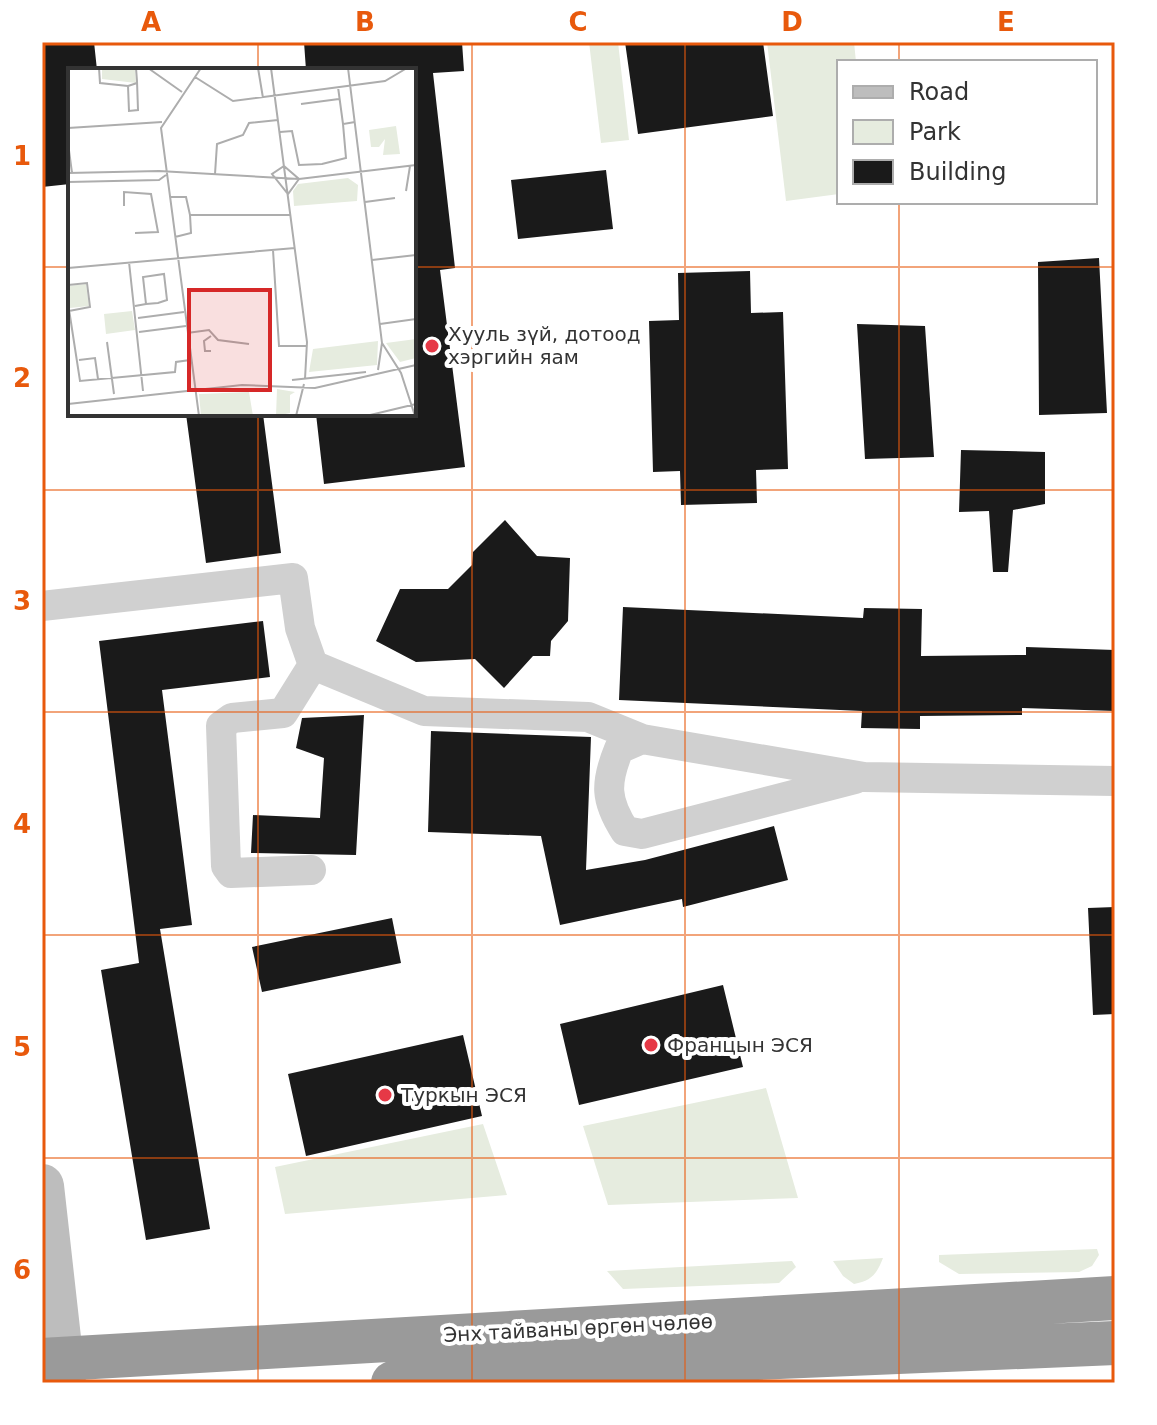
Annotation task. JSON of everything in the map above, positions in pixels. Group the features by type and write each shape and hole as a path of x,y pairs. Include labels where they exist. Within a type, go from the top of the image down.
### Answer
{"highway":[{"name":"Энх тайваны өргөн чөлөө","path":"56,1367 1115,1298"},
{"name":"Энх тайваны өргөн чөлөө","path":"393,1383 757,1358 1115,1343"}],"main road":[{"path":"42,1186 56,1367"}],"street":[{"path":"42,606 293,578 300,628 313,665 424,711 588,717 642,739 864,777 1115,781"},
{"path":"311,870 231,873 226,866 221,726 232,718 283,713 313,665"},
{"path":"642,739 619,749 611,769 610,807 625,831 642,834 864,777"}],"green space":[{"path":"589,42 618,42 629,140 601,143"},
{"path":"767,42 854,42 856,60 837,60 837,194 786,201"},
{"path":"766,1088 798,1198 608,1205 583,1126"},
{"path":"483,1124 507,1195 285,1214 275,1167"},
{"path":"1097,1249 1099,1255 1092,1266 1079,1272 959,1274 939,1262 939,1255"},
{"path":"883,1258 873,1276 854,1284 843,1276 833,1261"},
{"path":"792,1261 796,1267 779,1283 623,1289 607,1271"}],"building":[{"path":"42,42 94,42 97,68 68,68 68,184 42,187"},
{"path":"304,42 462,42 464,71 433,73 455,268 440,270 465,467 324,484 316,416 416,416 416,68 306,68"},
{"path":"625,42 763,42 773,116 638,134"},
{"path":"606,170 613,229 518,239 511,180"},
{"path":"1099,258 1107,413 1039,415 1038,262"},
{"path":"750,271 751,313 783,312 788,469 756,470 757,503 681,505 680,471 653,472 649,321 679,320 678,273"},
{"path":"857,324 925,326 934,457 865,459"},
{"path":"186,416 263,416 281,553 206,563"},
{"path":"961,450 1045,452 1045,504 1013,510 1008,572 993,572 989,511 959,512"},
{"path":"505,520 537,556 570,558 568,621 551,641 550,656 533,656 504,688 475,659 416,662 376,641 400,589 448,589 472,565 473,552"},
{"path":"623,607 863,618 864,608 922,609 921,656 1026,655 1026,647 1115,650 1115,711 1022,708 1022,715 920,716 920,729 861,728 862,711 619,700"},
{"path":"263,621 270,677 162,690 192,925 160,929 210,1229 146,1240 101,970 139,963 99,641"},
{"path":"364,715 356,855 251,853 253,815 320,818 324,758 296,748 302,718"},
{"path":"431,731 591,737 586,870 645,860 774,826 788,880 683,907 682,899 560,925 541,836 428,832"},
{"path":"1115,907 1115,1014 1093,1015 1088,908"},
{"path":"392,918 401,963 262,992 252,947"},
{"name":"Францын ЭСЯ","path":"723,985 743,1067 579,1105 560,1024"},
{"name":"Туркын ЭСЯ","path":"463,1035 482,1116 306,1156 288,1074"}],"place":[{"name":"Хууль зүй, дотоод хэргийн яам","path":"432,346"},
{"name":"Францын ЭСЯ","path":"651,1045"},
{"name":"Туркын ЭСЯ","path":"385,1095"}]}
